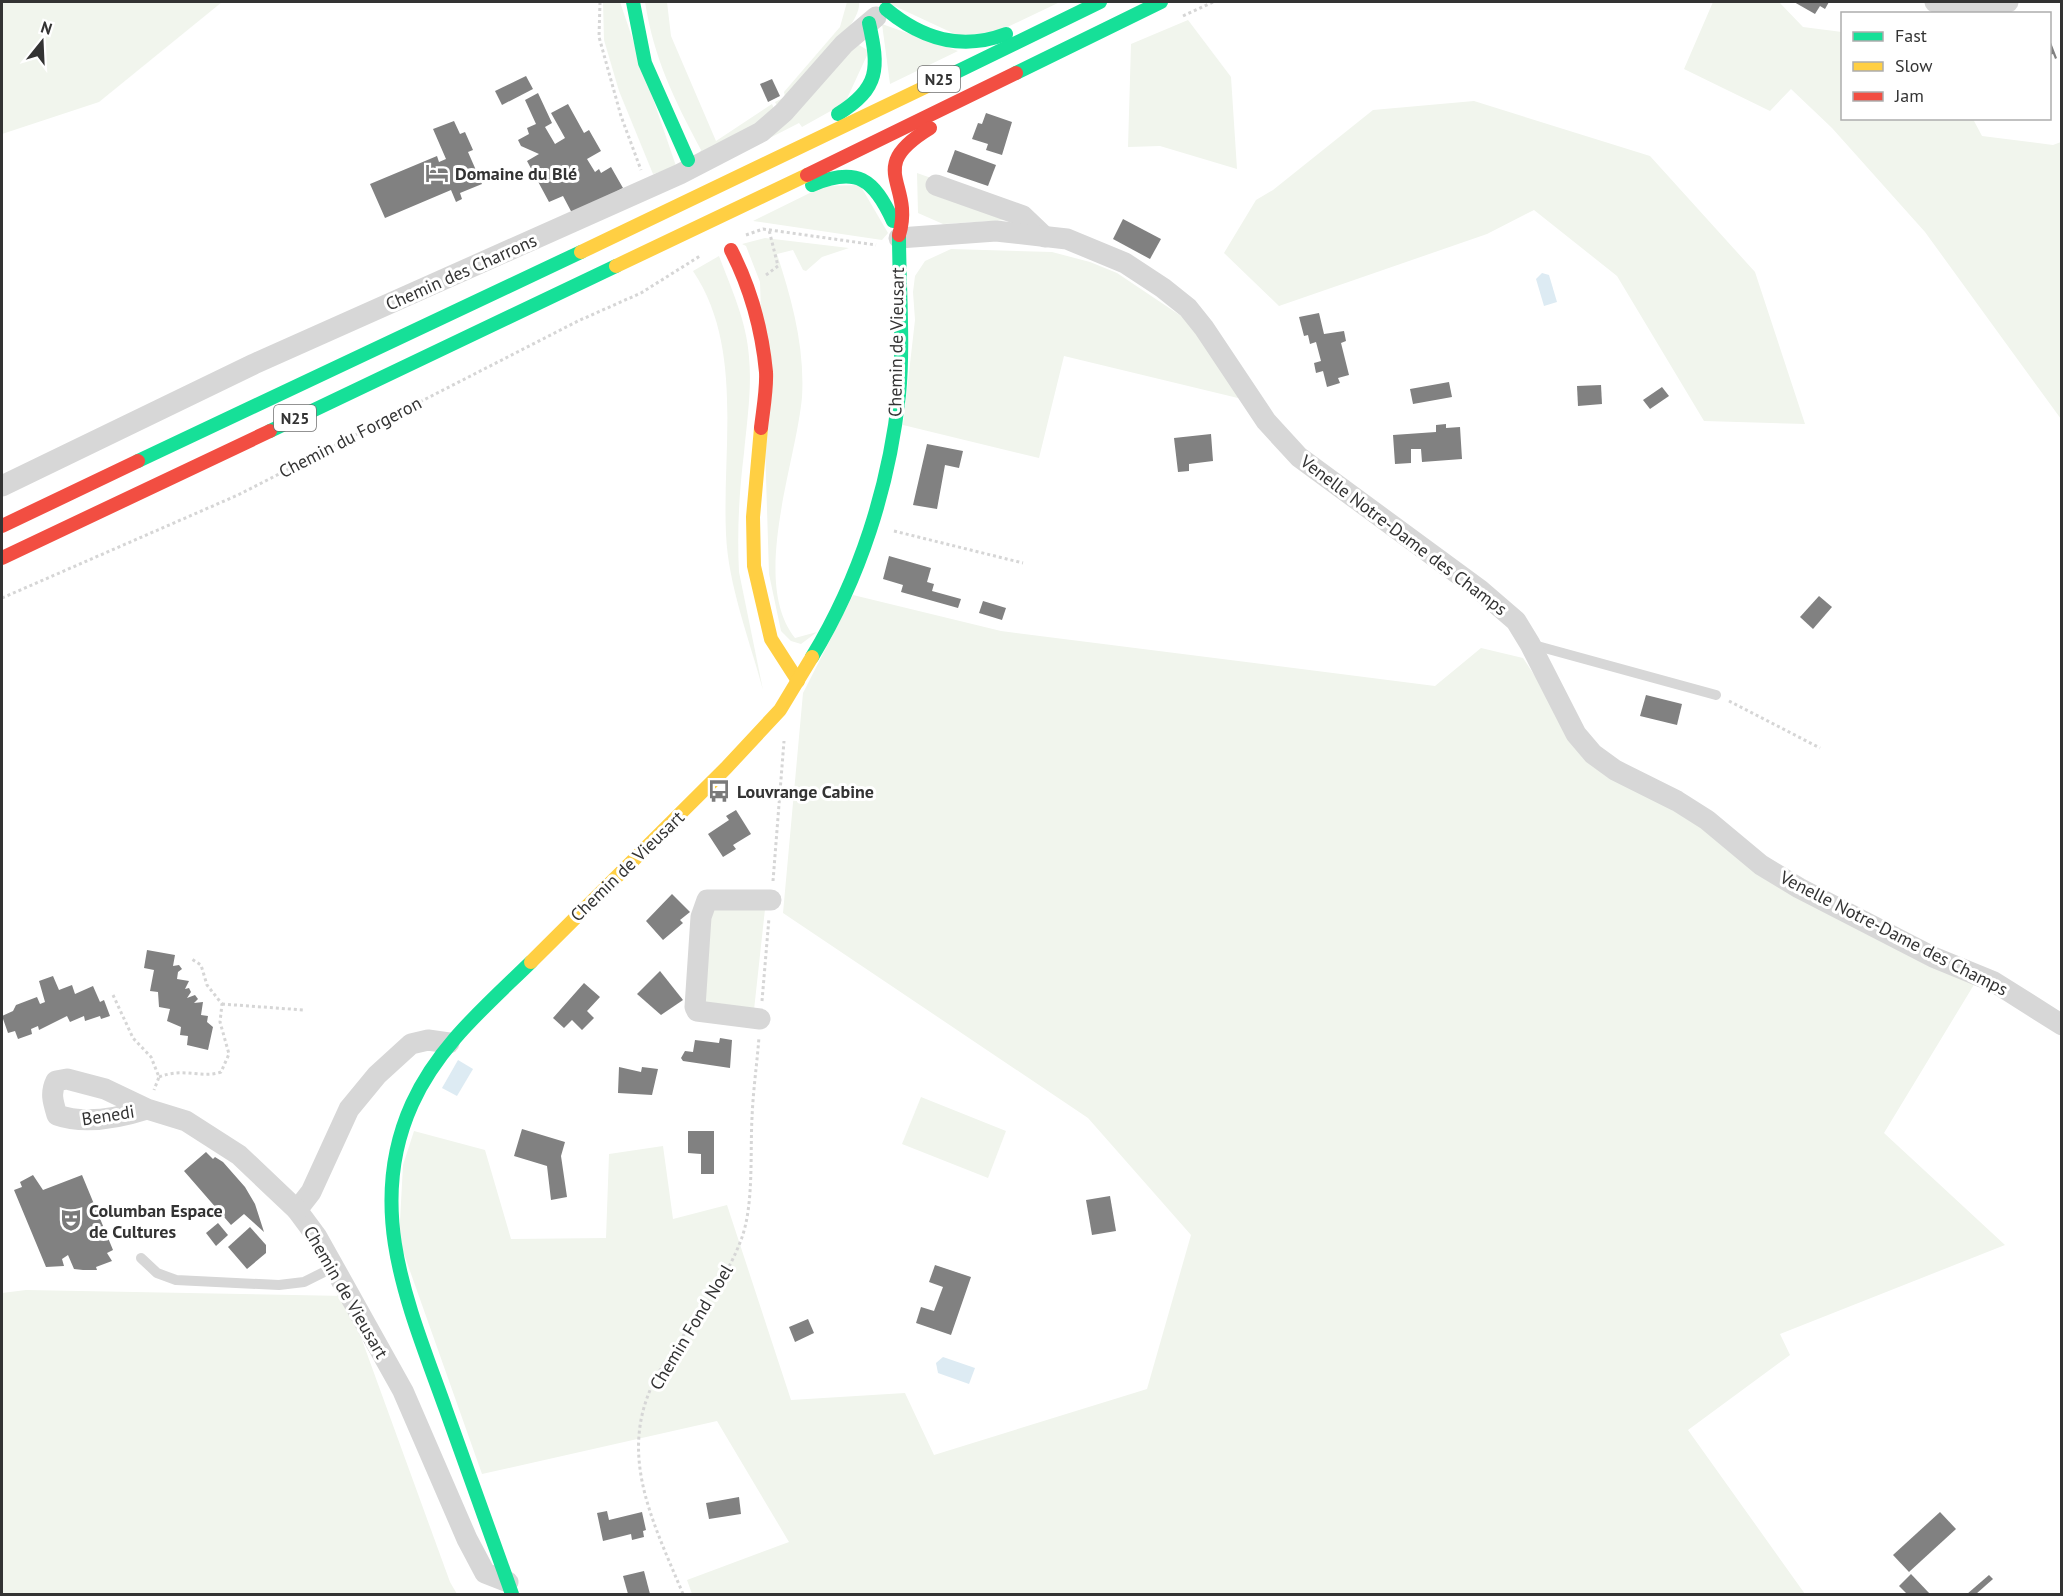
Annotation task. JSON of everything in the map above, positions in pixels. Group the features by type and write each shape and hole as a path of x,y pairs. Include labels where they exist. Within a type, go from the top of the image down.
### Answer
{"main road":[{"path":"633,2 642,58 688,160"},
{"path":"811,141 812,128 853,106 865,95 874,81 876,55 865,2"},
{"name":"N25","path":"2,526 1100,2"},
{"name":"N25","path":"2,558 776,190 1161,2"},
{"path":"883,5 905,26 924,36 951,43 982,42 1000,37 1053,11 1067,18"},
{"name":"Chemin de Vieusart","path":"510,1588 402,1286 391,1237 390,1198 392,1164 402,1127 418,1090 448,1043 726,768 780,710 844,598 872,526 890,453 898,393 899,240 905,224 904,211 893,179 897,156 904,144 918,134 971,108 974,93"},
{"path":"776,190 787,197 837,175 861,179 875,186 882,196 899,240"},
{"path":"731,250 744,276 756,318 766,373 753,517 754,566 771,639 798,681"}],"street":[{"path":"1935,2 1957,10 1994,7 2008,2"},
{"name":"Chemin des Charrons","path":"2,486 254,364 650,188 761,132 784,112 844,44 869,23 883,5"},
{"path":"936,185 1023,216 1045,237"},
{"name":"Venelle Notre-Dame des Champs","path":"899,240 996,231 1066,239 1125,263 1188,308 1204,328 1266,421 1299,457 1480,590 1516,621 1576,734 1593,754 1615,770 1677,801 1707,820 1761,866 1933,957 1994,982 2061,1025"},
{"path":"760,1019 697,1011 695,1007 701,916 707,900 771,900"},
{"name":"Chemin de Vieusart","path":"448,1043 428,1040 411,1044 377,1076 349,1109 310,1192 297,1210 334,1267 403,1391 467,1539 485,1573 510,1588"},
{"name":"Benedi","path":"147,1108 186,1121 239,1155 297,1210"}],"lane":[{"path":"1530,644 1716,695"},
{"path":"141,1258 157,1273 176,1280 279,1285 304,1282 334,1267"}],"path":[{"path":"600,2 599,37 621,116 641,172 650,188"},
{"path":"1181,17 1214,2"},
{"path":"744,276 769,274 778,266 769,230"},
{"path":"791,233 899,240"},
{"name":"Chemin du Forgeron","path":"2,598 238,495 578,321 641,293 692,261"},
{"path":"872,526 1023,563"},
{"path":"1716,695 1820,748"},
{"path":"159,1077 179,1071 211,1075 221,1072 229,1054 220,1022 222,1004 207,985 201,965 190,958"},
{"path":"113,995 133,1038 151,1057 159,1077 147,1108"},
{"path":"222,1004 303,1010"},
{"name":"Chemin Fond Noel","path":"683,1594 653,1522 640,1481 637,1443 646,1402 662,1368 724,1279 742,1238 747,1212 753,1088"}],"shaded area":[{"path":"2,2 222,2 99,102 2,134"},
{"path":"603,2 620,2 676,166 674,168 653,174 619,91 604,40"},
{"path":"645,2 667,2 671,36 716,141 772,104 775,111 748,130 699,154 701,150 674,96 660,60"},
{"path":"847,2 859,2 850,26 826,57 778,108 775,102 785,97 784,92 840,27"},
{"path":"886,2 1060,2 999,31 959,36"},
{"path":"1713,2 1779,2 1803,27 1841,32 1841,120 1974,120 1982,136 2053,145 2061,142 2061,419 1925,232 1832,128 1791,89 1770,111 1684,69"},
{"path":"1188,20 1231,77 1237,169 1160,146 1128,147 1131,44"},
{"path":"882,24 958,51 890,84"},
{"path":"859,45 869,51 845,103 802,127 799,123 733,157 847,47"},
{"path":"1474,101 1650,156 1755,272 1805,424 1704,421 1617,276 1534,210 1487,234 1279,306 1224,253 1256,200 1273,190 1373,110"},
{"path":"917,173 934,179 1008,220 943,224 918,213"},
{"path":"860,185 888,233 882,240 753,221 824,186"},
{"path":"765,238 849,248 822,257 806,271 803,270 793,250 777,254 796,324 801,360 802,397 779,521 776,586 782,614 795,638 817,632 801,644 791,641 781,631 769,574 760,282 746,246 742,244"},
{"path":"951,249 1052,252 1090,262 1117,273 1196,326 1242,399 1064,356 1039,458 903,425 915,320 913,292 915,276 925,261"},
{"path":"719,256 742,318 748,344 750,381 739,512 739,572 763,690 740,613 728,553 725,365 719,332 709,301 693,271"},
{"path":"1542,273 1549,275 1557,302 1544,306 1536,279"},
{"path":"853,595 1001,631 1435,686 1481,648 1523,658 1583,749 1975,983 1884,1133 2005,1245 1780,1334 1790,1355 1688,1430 1805,1594 692,1594 687,1580 789,1542 717,1421 482,1474 399,1240 403,1165 414,1131 485,1150 511,1239 606,1238 609,1154 663,1146 673,1219 727,1205 791,1400 905,1393 934,1455 1147,1389 1191,1235 1088,1118 783,913 803,693"},
{"path":"710,908 765,909 754,1010 704,1008"},
{"path":"458,1060 473,1069 457,1096 442,1088"},
{"path":"921,1097 1006,1131 988,1178 902,1144"},
{"path":"26,1290 346,1296 450,1582 457,1594 2,1594 2,1293"},
{"path":"943,1357 975,1368 969,1384 938,1373 936,1363"}],"building":[{"path":"1794,2 1829,2 1825,9 1820,6 1815,14"},
{"path":"2051,43 2057,58 2055,59 2053,54 2051,55"},
{"path":"526,76 533,89 502,105 495,91"},
{"path":"772,79 780,96 768,102 760,84"},
{"path":"538,93 552,123 545,127 555,144 565,138 551,113 568,104 584,133 589,130 601,151 587,159 595,172 599,169 601,173 611,167 623,188 573,215 563,196 549,202 527,161 539,154 521,146 518,140 529,134 527,128 536,124 525,100"},
{"path":"986,113 1012,122 1002,155 986,150 988,144 972,139 978,123 982,124"},
{"name":"Domaine du Blé","path":"454,121 460,134 465,132 473,150 468,152 482,184 460,193 462,199 456,202 451,190 385,218 370,184 437,156 439,162 446,159 433,129"},
{"path":"955,150 996,165 988,186 947,172"},
{"path":"1123,219 1161,239 1150,259 1113,239"},
{"path":"1319,313 1324,334 1344,331 1346,341 1341,343 1349,375 1338,378 1340,383 1327,387 1323,371 1316,373 1314,363 1321,361 1316,342 1310,344 1308,335 1304,336 1299,317"},
{"path":"1449,382 1452,397 1413,404 1410,389"},
{"path":"1601,385 1602,404 1578,406 1577,386"},
{"path":"1662,387 1669,396 1650,409 1643,400"},
{"path":"1446,424 1446,428 1460,427 1462,459 1422,462 1421,449 1411,449 1411,463 1395,464 1393,435 1436,432 1436,425"},
{"path":"1211,434 1213,461 1189,464 1189,471 1178,472 1174,438"},
{"path":"927,444 963,451 959,468 945,465 937,509 913,505"},
{"path":"889,556 931,568 927,582 934,584 932,591 961,599 958,608 901,592 903,585 883,579"},
{"path":"1819,596 1832,607 1813,629 1800,617"},
{"path":"983,601 1006,608 1002,620 979,613"},
{"path":"1646,695 1682,704 1677,725 1640,716"},
{"path":"736,810 751,834 733,845 736,849 723,857 708,834 729,820 726,816"},
{"path":"672,894 690,912 680,920 683,923 663,940 646,921"},
{"path":"147,950 175,955 173,966 179,965 182,969 178,972 177,979 189,981 185,989 189,988 191,992 187,998 195,995 198,999 194,1003 203,1002 201,1015 208,1016 207,1022 213,1027 208,1050 187,1045 188,1036 180,1035 181,1027 167,1021 170,1009 159,1007 158,992 150,991 154,970 144,968"},
{"path":"660,971 683,1000 661,1015 637,994"},
{"path":"53,976 59,990 72,985 75,994 93,986 100,1002 104,1000 110,1016 101,1019 100,1016 85,1021 84,1016 70,1022 67,1016 39,1030 38,1026 31,1029 32,1034 18,1039 15,1031 8,1033 2,1016 13,1011 16,1005 37,997 40,1004 45,1002 39,981"},
{"path":"584,983 600,997 587,1011 594,1018 582,1030 572,1020 564,1028 553,1018"},
{"path":"720,1038 732,1040 730,1068 683,1061 681,1058 685,1051 693,1052 695,1040 719,1043"},
{"path":"619,1067 641,1072 642,1067 658,1069 652,1095 618,1093"},
{"path":"522,1129 565,1142 561,1156 567,1197 551,1200 547,1166 514,1156"},
{"path":"688,1131 714,1131 714,1174 701,1174 701,1154 688,1153"},
{"path":"206,1152 213,1159 215,1157 223,1162 245,1187 255,1204 264,1232 244,1214 231,1225 184,1171"},
{"path":"33,1175 43,1190 82,1175 113,1250 107,1253 112,1261 96,1267 97,1270 74,1269 68,1255 62,1259 64,1266 46,1267 14,1190 22,1187 20,1182"},
{"path":"1110,1196 1116,1231 1092,1235 1086,1200"},
{"path":"218,1223 228,1235 216,1246 206,1233"},
{"path":"250,1227 266,1245 266,1253 247,1269 228,1247"},
{"path":"935,1265 971,1277 951,1335 916,1323 921,1307 934,1311 943,1287 929,1282"},
{"path":"808,1319 814,1333 795,1342 789,1327"},
{"path":"739,1497 741,1514 709,1519 706,1503"},
{"path":"607,1511 609,1520 642,1512 646,1530 643,1531 644,1537 632,1540 631,1534 603,1541 597,1513"},
{"path":"1940,1512 1956,1529 1909,1572 1893,1555"},
{"path":"644,1571 650,1594 628,1594 623,1576"},
{"path":"1911,1574 1930,1594 1907,1594 1899,1586"},
{"path":"1989,1575 1993,1579 1976,1594 1967,1594"}],"traffic: fast":[{"path":"633,2 645,63 688,160"},
{"path":"942,79 1100,2"},
{"path":"1016,73 1161,2"},
{"path":"886,9 914,28 943,39 973,41 1006,34"},
{"path":"838,114 862,95 873,76 875,65 869,23"},
{"path":"812,185 841,177 862,180 879,195 893,221"},
{"path":"812,657 829,627 858,564 870,531 888,464 900,376 899,235"},
{"path":"138,461 581,252"},
{"path":"270,431 616,266"},
{"path":"512,1594 407,1297 392,1221 392,1182 398,1143 412,1104 435,1064 464,1028 531,962"}],"traffic: slow":[{"path":"581,252 942,79"},
{"path":"616,266 807,175"},
{"path":"761,428 753,517 754,566 771,639 798,681"},
{"path":"531,962 726,768 780,710 812,657"}],"traffic: jam":[{"path":"807,175 1016,73"},
{"path":"899,235 902,217 895,166 899,155 910,142 930,128"},
{"path":"731,250 749,294 762,340 766,379 761,428"},
{"path":"2,558 270,431"},
{"path":"2,526 138,461"}],"place":[{"name":"Domaine du Blé","path":"437,173"},
{"name":"Louvrange Cabine","path":"719,791"},
{"name":"Columban Espace de Cultures","path":"71,1220"}]}
